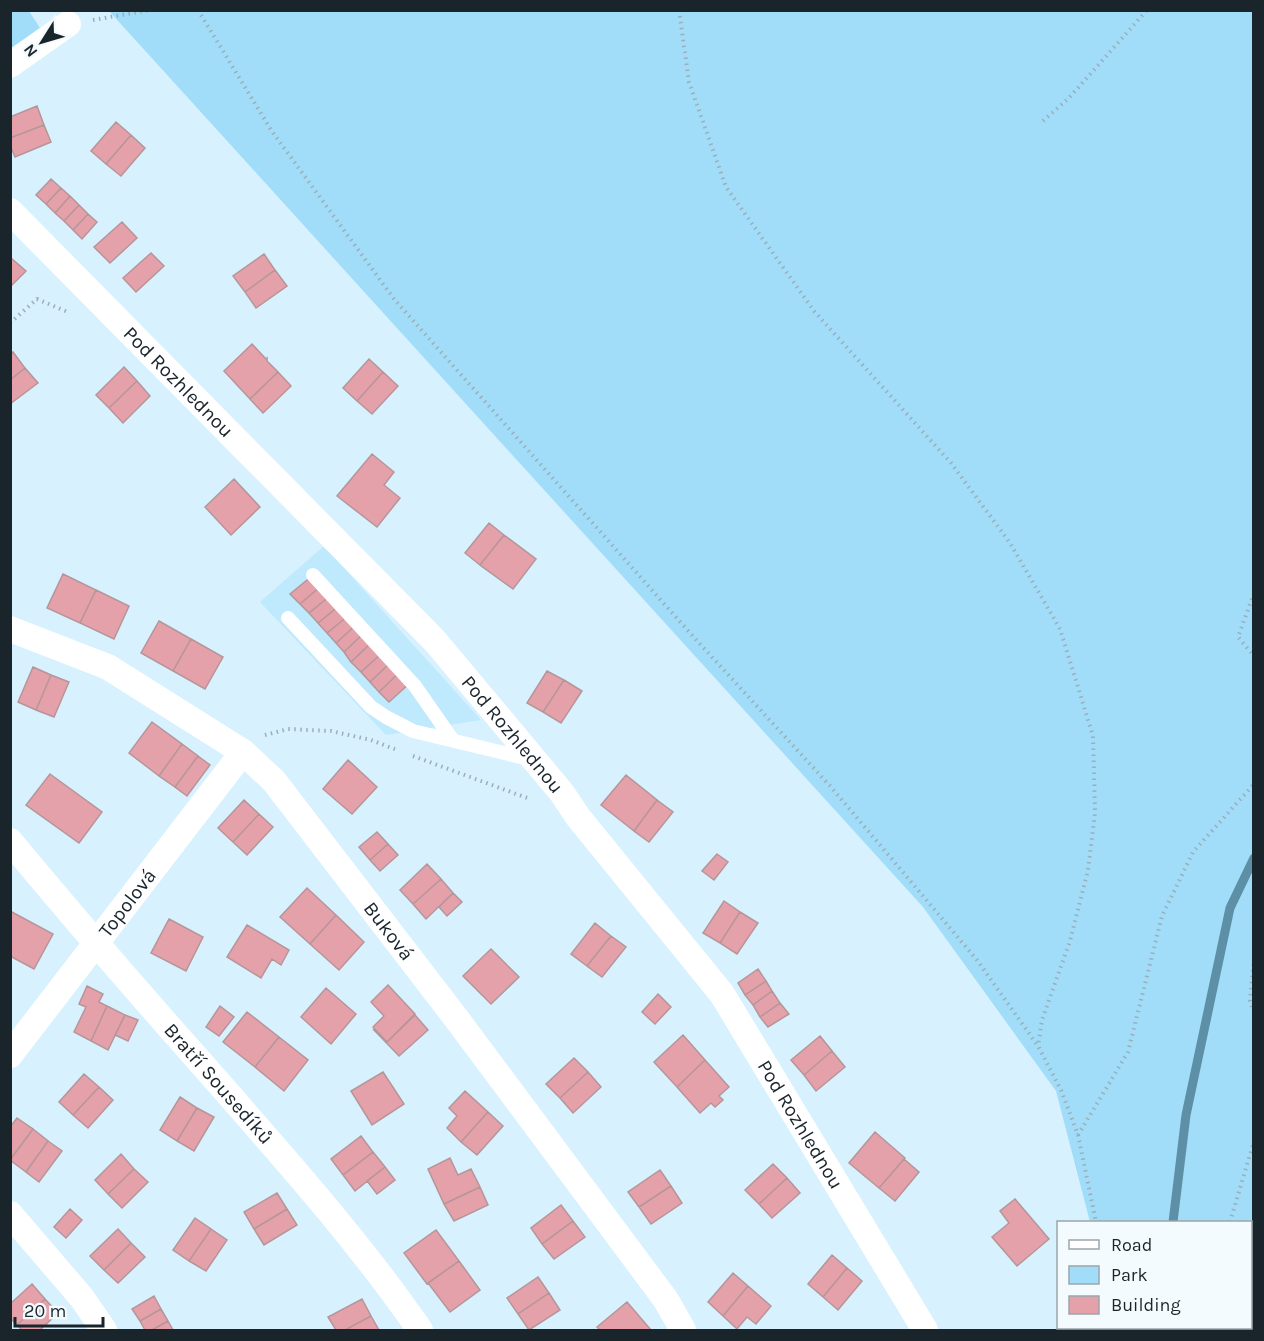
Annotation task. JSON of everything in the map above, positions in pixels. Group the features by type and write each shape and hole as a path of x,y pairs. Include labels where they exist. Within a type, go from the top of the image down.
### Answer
{"street":[{"path":"10,64 68,24"},
{"name":"Pod Rozhlednou","path":"10,211 435,641 534,760 722,994 925,1330"},
{"name":"Buková","path":"10,629 108,668 243,752 274,781 452,1012 666,1300 683,1330"},
{"name":"Topolová","path":"10,1055 243,752"},
{"name":"Bratří Sousedíků","path":"10,841 95,944 313,1190 388,1284 420,1330"},
{"path":"10,1214 82,1298 104,1330"}],"lane":[{"path":"313,575 415,686 452,739"},
{"path":"288,618 371,707 386,717 412,731 534,760"}],"path":[{"path":"68,24 150,10"},
{"path":"198,10 271,130 394,299 683,626 838,796 977,960 1038,1047 1061,1090 1077,1135 1096,1221"},
{"path":"679,10 689,82 726,187 814,311 951,463 1010,543 1060,629 1094,736 1095,813 1088,870 1070,941 1042,1020 1038,1047"},
{"path":"1043,121 1069,98 1147,10"},
{"path":"10,323 37,299 78,316"},
{"path":"1254,593 1238,637 1254,656"},
{"path":"243,752 263,736 288,729 331,731 371,740 535,801"},
{"path":"1077,1135 1128,1052 1162,916 1193,852 1254,784"},
{"path":"1254,958 1250,1002 1254,1013"},
{"path":"1230,1221 1254,1141"}],"shaded area":[{"path":"324,546 481,720 386,735 260,602"}],"green space":[{"path":"11,11 29,11 40,28 11,48"},
{"path":"109,11 1253,11 1253,1330 1106,1330 1252,1329 1252,1221 1090,1221 1056,1091 923,907"}],"building":[{"path":"37,106 44,125 10,138 10,117"},
{"path":"116,122 131,135 106,164 91,151"},
{"path":"44,125 51,142 15,157 10,138"},
{"path":"131,135 145,148 121,176 106,164"},
{"path":"51,179 61,188 46,204 36,195"},
{"path":"61,188 70,196 55,213 46,204"},
{"path":"70,196 79,205 64,221 55,213"},
{"path":"79,205 88,214 73,230 64,221"},
{"path":"88,214 97,222 82,239 73,230"},
{"path":"122,222 137,238 110,263 94,247"},
{"path":"151,253 164,266 136,292 123,278"},
{"path":"264,254 275,270 245,292 233,276"},
{"path":"10,259 26,271 10,287"},
{"path":"275,270 287,286 256,308 245,292"},
{"path":"252,344 278,372 250,399 224,371"},
{"path":"13,352 25,368 10,380 10,355"},
{"path":"369,359 383,372 357,401 343,388"},
{"path":"124,367 137,381 109,408 96,395"},
{"path":"25,368 38,383 10,404 10,380"},
{"path":"278,372 291,386 263,413 250,399"},
{"path":"383,372 398,386 372,414 357,401"},
{"path":"137,381 150,396 123,423 109,408"},
{"path":"372,454 394,472 384,485 400,498 377,527 337,496"},
{"path":"234,479 260,507 231,535 205,507"},
{"path":"489,523 504,535 480,565 465,553"},
{"path":"504,535 536,559 513,589 480,565"},
{"path":"63,574 96,590 80,623 47,608"},
{"path":"312,576 321,586 300,604 290,594"},
{"path":"321,586 330,596 309,613 300,604"},
{"path":"96,590 129,606 114,639 80,623"},
{"path":"330,596 339,606 318,623 309,613"},
{"path":"339,606 348,616 327,633 318,623"},
{"path":"348,616 356,625 336,643 327,633"},
{"path":"159,621 191,639 173,671 141,653"},
{"path":"356,625 364,633 344,652 336,643"},
{"path":"364,633 372,642 351,662 344,652"},
{"path":"191,639 223,657 205,689 173,671"},
{"path":"372,642 382,653 361,672 351,662"},
{"path":"382,653 391,662 370,682 361,672"},
{"path":"391,662 400,672 379,692 370,682"},
{"path":"33,667 51,675 36,710 18,702"},
{"path":"547,671 564,680 543,712 527,703"},
{"path":"400,672 410,683 389,702 379,692"},
{"path":"51,675 69,682 54,717 36,710"},
{"path":"564,680 582,691 561,723 543,712"},
{"path":"152,722 182,744 159,776 129,753"},
{"path":"182,744 198,756 175,787 159,776"},
{"path":"198,756 210,765 187,796 175,787"},
{"path":"348,760 377,787 352,814 323,789"},
{"path":"50,774 102,812 79,843 26,805"},
{"path":"626,775 657,800 634,831 601,805"},
{"path":"244,800 259,814 233,842 218,828"},
{"path":"657,800 673,812 649,842 634,831"},
{"path":"259,814 273,827 247,855 233,842"},
{"path":"377,832 388,844 370,860 359,847"},
{"path":"388,844 398,855 380,871 370,860"},
{"path":"717,854 728,862 714,880 702,871"},
{"path":"427,864 441,879 413,904 400,890"},
{"path":"441,879 453,893 426,919 413,904"},
{"path":"307,888 336,915 310,944 280,917"},
{"path":"453,893 462,902 447,916 439,907"},
{"path":"724,901 740,912 720,943 703,933"},
{"path":"10,911 53,934 34,969 10,956"},
{"path":"740,912 758,923 737,954 720,943"},
{"path":"336,915 364,942 339,970 310,944"},
{"path":"169,919 203,937 186,971 151,953"},
{"path":"595,923 611,936 587,966 571,954"},
{"path":"247,925 289,950 281,965 272,959 261,978 227,957"},
{"path":"611,936 626,947 602,977 587,966"},
{"path":"491,949 519,977 491,1004 463,976"},
{"path":"758,969 766,981 745,995 738,983"},
{"path":"766,981 772,991 753,1005 745,995"},
{"path":"388,985 415,1014 387,1042 373,1027 384,1016 371,1002"},
{"path":"87,986 103,994 99,1002 107,1006 91,1041 74,1032 86,1007 79,1004"},
{"path":"326,988 356,1014 331,1044 301,1017"},
{"path":"772,991 780,1003 760,1017 753,1005"},
{"path":"658,994 671,1007 655,1024 642,1012"},
{"path":"780,1003 789,1014 768,1027 760,1017"},
{"path":"107,1006 125,1015 108,1050 91,1041"},
{"path":"220,1006 234,1017 219,1036 206,1027"},
{"path":"247,1012 279,1037 255,1067 223,1042"},
{"path":"125,1015 138,1020 128,1041 115,1035"},
{"path":"415,1015 428,1030 399,1056 373,1029 387,1042"},
{"path":"683,1035 705,1060 677,1087 654,1062"},
{"path":"820,1036 832,1051 804,1075 791,1060"},
{"path":"279,1037 308,1060 284,1091 255,1067"},
{"path":"832,1051 845,1067 816,1091 804,1075"},
{"path":"574,1058 588,1072 560,1098 546,1084"},
{"path":"705,1060 729,1087 719,1096 723,1100 715,1107 711,1103 700,1113 677,1087"},
{"path":"383,1072 404,1104 372,1125 351,1091"},
{"path":"588,1072 601,1087 573,1113 560,1098"},
{"path":"84,1074 99,1087 73,1115 59,1102"},
{"path":"99,1087 113,1100 88,1128 73,1115"},
{"path":"465,1091 488,1112 461,1142 447,1128 457,1116 449,1108"},
{"path":"180,1097 197,1108 177,1141 160,1130"},
{"path":"197,1108 214,1117 194,1151 177,1141"},
{"path":"488,1112 503,1126 477,1155 461,1142"},
{"path":"17,1118 33,1129 10,1160 10,1127"},
{"path":"33,1129 48,1141 26,1172 10,1160"},
{"path":"875,1132 905,1158 879,1188 849,1163"},
{"path":"361,1136 373,1152 343,1175 331,1159"},
{"path":"48,1141 62,1151 39,1182 26,1172"},
{"path":"373,1152 385,1167 355,1191 343,1175"},
{"path":"121,1154 134,1169 108,1194 95,1180"},
{"path":"450,1158 458,1175 471,1169 480,1187 444,1204 428,1169"},
{"path":"904,1159 919,1172 895,1201 879,1188"},
{"path":"773,1164 787,1178 759,1204 745,1190"},
{"path":"385,1167 395,1180 377,1194 367,1181"},
{"path":"134,1169 148,1182 122,1208 108,1194"},
{"path":"660,1170 671,1186 639,1207 628,1192"},
{"path":"787,1178 800,1193 772,1218 759,1204"},
{"path":"671,1186 682,1203 651,1224 639,1207"},
{"path":"480,1187 488,1205 454,1221 444,1204"},
{"path":"277,1193 287,1209 254,1229 244,1212"},
{"path":"1015,1199 1049,1239 1017,1266 992,1237 1009,1223 1000,1211"},
{"path":"561,1205 573,1221 542,1244 531,1228"},
{"path":"70,1209 82,1220 66,1238 54,1227"},
{"path":"287,1209 297,1225 264,1245 254,1229"},
{"path":"195,1218 211,1229 189,1261 173,1250"},
{"path":"573,1221 585,1237 554,1259 542,1244"},
{"path":"118,1229 131,1243 104,1270 90,1256"},
{"path":"211,1229 227,1240 206,1271 189,1261"},
{"path":"436,1230 459,1261 427,1284 404,1253"},
{"path":"131,1243 145,1257 118,1283 104,1270"},
{"path":"832,1255 847,1268 823,1297 808,1284"},
{"path":"459,1261 480,1290 450,1312 428,1283"},
{"path":"847,1268 862,1281 838,1310 823,1297"},
{"path":"733,1273 748,1286 723,1316 708,1302"},
{"path":"538,1277 549,1293 518,1314 507,1298"},
{"path":"32,1284 45,1299 17,1325 10,1318 10,1304"},
{"path":"748,1286 771,1306 756,1324 747,1317 737,1329 723,1316"},
{"path":"549,1293 560,1310 529,1330 518,1314"},
{"path":"154,1296 161,1309 140,1321 132,1309"},
{"path":"45,1299 58,1313 40,1330 22,1330 17,1325"},
{"path":"362,1299 371,1316 345,1330 336,1330 328,1317"},
{"path":"627,1302 651,1330 600,1330 597,1327"},
{"path":"161,1309 168,1321 152,1330 145,1330 140,1321"},
{"path":"371,1316 379,1330 345,1330"},
{"path":"168,1321 173,1330 152,1330"}],"waterway":[{"path":"1173,1221 1186,1115 1230,908 1254,858"}]}
